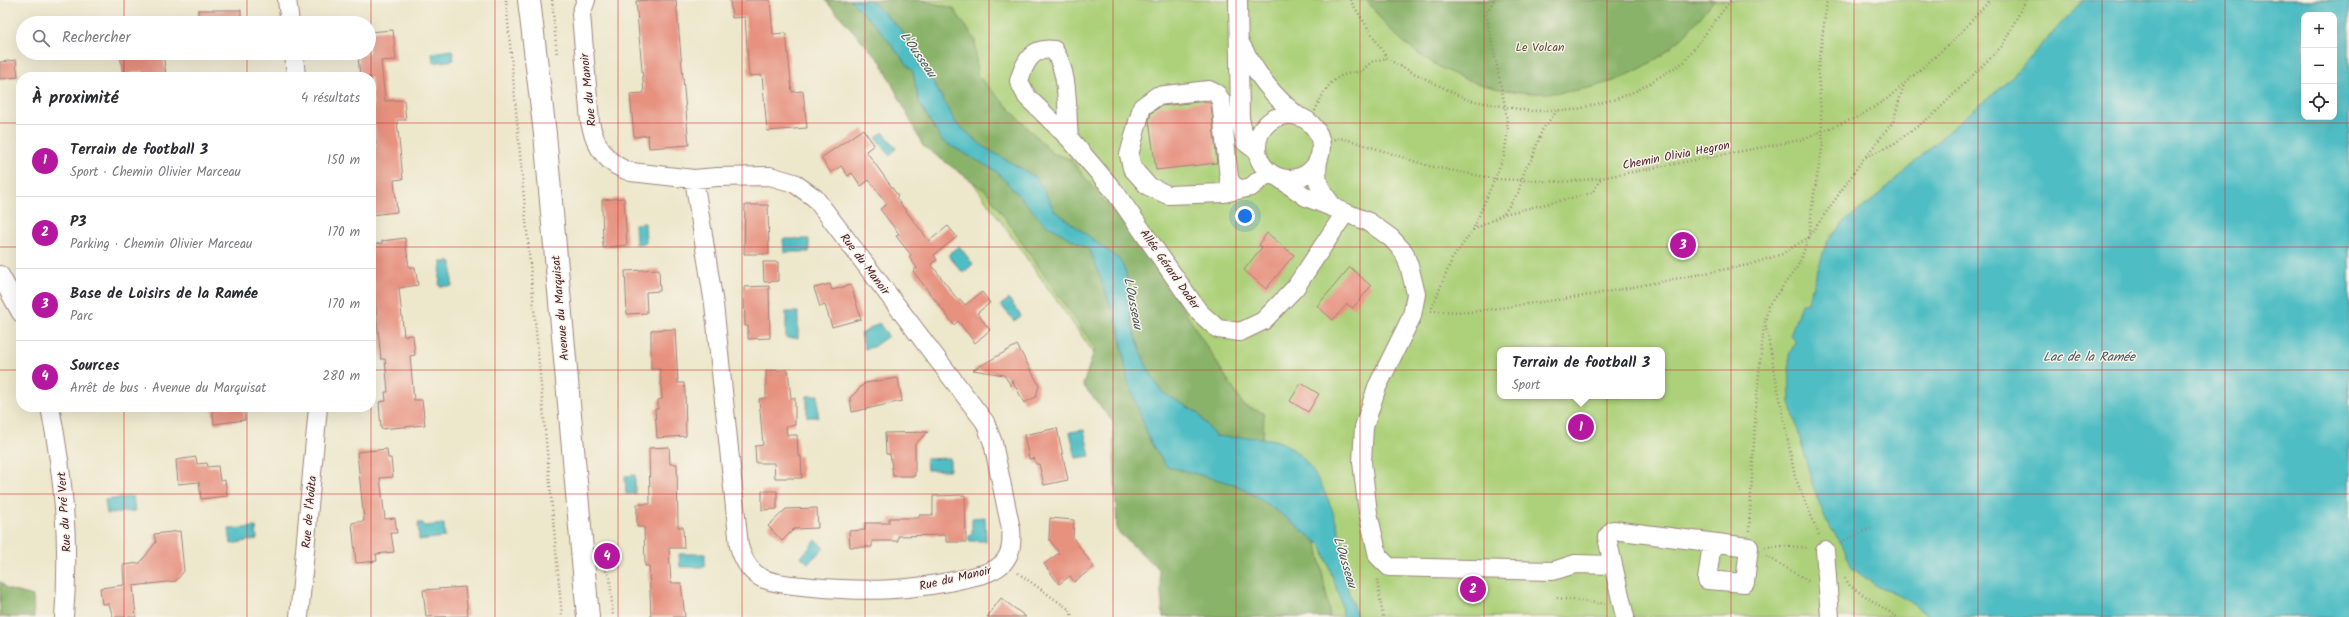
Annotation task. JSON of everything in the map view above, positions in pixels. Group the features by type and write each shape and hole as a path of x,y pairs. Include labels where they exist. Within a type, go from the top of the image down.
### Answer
{"main road":[{"name":"Avenue du Marquisat","path":"529,0 546,149 588,617"}],"street":[{"path":"287,0 289,16"},
{"name":"Rue du Manoir","path":"586,0 581,14 590,122 593,135 603,155 622,169 631,172 694,179 770,176 794,184 815,198 985,422 993,443 1011,529 1012,543 1004,562 989,572 943,584 888,591 854,591 780,583 763,578 751,570 742,556 739,546 714,304 694,179"},
{"path":"1238,0 1240,43 1238,90 1242,134 1245,142 1257,151"},
{"path":"1240,43 1264,85 1282,103 1304,119 1318,133 1321,142 1318,160 1318,186 1340,210"},
{"path":"295,60 296,72"},
{"path":"1240,189 1233,186 1229,179 1221,100 1217,94 1209,90 1157,96 1142,107 1129,155 1132,168 1148,186 1168,195 1224,193 1251,187 1274,175 1288,179 1302,176 1313,168 1318,160"},
{"path":"1304,119 1280,115 1271,119 1260,133 1257,151 1259,160 1274,175 1306,197 1369,222 1391,238 1404,252 1416,294 1412,316 1377,386 1364,427 1362,462 1368,513 1378,556 1389,567 1553,571 1575,564 1613,565"},
{"name":"Allée Gérard Dader","path":"1069,138 1115,192 1199,312 1218,329 1240,332 1263,321 1295,288 1340,210"},
{"path":"0,275 16,304"},
{"name":"Rue du Pré Vert","path":"51,412 60,457 65,510 67,559 64,617"},
{"name":"Rue de l'Aoûta","path":"300,617 318,412"},
{"path":"1625,617 1608,537 1613,530 1749,547 1745,583 1707,580 1712,543"},
{"path":"1825,550 1830,617"}],"path":[{"path":"506,0 562,617"},
{"path":"1350,0 1388,58 1417,76 1468,100 1530,111 1558,110 1592,106 1620,98 1661,76 1684,62 1731,0"},
{"path":"1412,316 1428,316 1431,311 1452,259 1473,230 1496,179 1504,156 1508,130 1505,106 1486,14 1494,0"},
{"path":"1749,547 1756,398 1765,322 1768,306 1798,266 1808,237 1813,199 1824,144 1821,133 1818,71 1827,0"},
{"name":"Chemin Olivia Hegron","path":"1321,142 1338,138 1353,141 1430,166 1496,179 1564,182 1601,178 1800,140 1821,133 1860,116 1904,84 1954,40 1990,0"},
{"path":"1864,158 1895,142 1934,114 2002,46 2026,0"},
{"path":"1304,119 1332,80 1346,72 1361,72 1371,62 1388,58"},
{"path":"1431,311 1479,311 1590,294 1748,265 1782,254 1808,237 1864,158 1893,122 1904,84"},
{"path":"1504,214 1518,192 1542,130 1558,110"},
{"path":"1473,230 1504,214 1592,193 1601,178"},
{"path":"1765,322 1794,477 1825,550"},
{"path":"1749,547 1788,546 1825,550 1871,528"},
{"path":"1749,547 1790,568 1828,594"},
{"path":"1378,556 1375,568 1383,617"},
{"path":"1004,562 1070,610 1072,617"},
{"path":"1842,574 1850,586 1897,617"},
{"path":"1556,598 1613,604"}],"green space":[{"path":"825,0 919,0 953,8 975,40 977,75 1052,153 1070,159 1151,258 1244,406 1264,413 1263,438 1232,471 1315,531 1330,617 1163,617 1159,569 1117,531 1113,422 1083,385 1095,348 987,192 923,146 881,62"},
{"path":"844,0 2349,0 2349,617 1182,617 1108,373"},
{"name":"Le Volcan","path":"1367,0 1714,0 1693,26 1670,49 1652,62 1615,80 1576,90 1536,93 1497,88 1459,76 1424,58 1393,32"},
{"path":"0,581 7,589 33,596 34,617 0,617"}],"water":[{"path":"850,0 870,0 901,30 927,71 956,123 984,147 1034,176 1042,186 1054,210 1120,260 1126,273 1132,326 1146,365 1163,393 1198,413 1215,436 1270,439 1290,447 1302,457 1320,483 1338,527 1346,582 1357,617 1343,617 1340,598 1322,547 1288,519 1234,484 1166,466 1151,443 1128,382 1119,329 1090,250 1045,224 996,171 942,141 919,103 913,72 877,27"},
{"name":"Lac de la Ramée","path":"2083,0 2349,0 2349,617 1929,617 1909,601 1889,590 1878,587 1852,568 1843,546 1826,521 1813,486 1790,402 1789,355 1796,341 1790,336 1801,304 1807,304 1827,241 1846,220 1873,200 1954,126 2003,86"},
{"path":"452,50 454,60 433,63 432,53"},
{"path":"883,132 896,148 890,156 876,138"},
{"path":"645,223 646,243 636,244 635,224"},
{"path":"783,239 809,239 809,252 784,252"},
{"path":"959,246 973,264 963,273 948,255"},
{"path":"441,262 452,262 452,286 439,286"},
{"path":"1009,299 1021,316 1014,321 1001,305"},
{"path":"786,312 798,312 798,338 786,338"},
{"path":"879,323 888,336 873,347 865,349 861,334"},
{"path":"818,395 818,417 807,417 807,396"},
{"path":"1084,430 1090,456 1076,458 1070,432"},
{"path":"950,458 950,470 927,470 926,459"},
{"path":"635,475 635,494 626,494 625,476"},
{"path":"133,496 135,511 107,514 105,500"},
{"path":"985,517 986,541 969,541 969,536 972,534 972,518"},
{"path":"418,523 423,523 424,526 444,524 445,537 419,540"},
{"path":"256,527 257,539 231,544 229,529"},
{"path":"816,540 824,548 808,563 801,557"},
{"path":"679,554 705,554 705,567 680,567"}],"building":[{"path":"676,0 689,145 649,148 648,135 634,137 630,94 644,93 636,1"},
{"path":"730,0 770,0 773,34 786,33 792,92 803,91 807,128 767,131 762,75 749,76 745,17 732,18"},
{"path":"198,10 241,10 241,16 198,16"},
{"path":"393,30 396,60 381,61 385,101 404,100 406,120 397,120 403,179 394,180 397,212 376,214 376,72 360,72 358,60 376,60 376,31"},
{"path":"16,60 17,72 16,72 16,77 0,79 0,62"},
{"path":"121,60 164,60 166,72 123,72"},
{"path":"1207,101 1211,104 1217,163 1156,170 1149,120 1151,113 1161,106"},
{"path":"863,129 874,145 866,151 898,196 896,198 929,241 948,226 957,237 934,255 937,260 931,264 958,300 960,299 965,305 982,292 990,303 977,313 990,330 975,343 958,321 954,325 913,271 917,268 909,257 911,255 896,236 899,234 880,209 887,204 869,180 861,186 852,173 848,176 841,166 831,173 821,158"},
{"path":"624,198 627,245 603,248 602,200"},
{"path":"745,205 768,205 769,254 744,254"},
{"path":"1267,233 1294,255 1266,289 1244,270 1262,247 1259,245"},
{"path":"405,238 409,267 415,267 418,285 399,288 404,336 413,335 415,355 410,356 414,400 422,400 425,425 381,429 379,402 386,401 385,392 388,392 385,359 381,359 376,310 376,244 382,243 382,241"},
{"path":"763,262 778,262 778,281 764,282"},
{"path":"1350,267 1371,286 1353,308 1347,304 1333,320 1317,306"},
{"path":"659,269 660,291 646,292 647,313 627,314 625,271"},
{"path":"830,284 832,290 851,285 861,319 832,327 825,305 820,307 814,288"},
{"path":"769,286 770,338 748,339 748,326 745,326 744,287"},
{"path":"675,329 678,383 684,383 685,389 686,436 657,438 655,409 658,409 658,400 662,399 660,369 651,369 651,330"},
{"path":"1017,345 1039,385 1036,397 1024,403 1012,380 1011,386 1004,375 973,370"},
{"path":"788,370 791,398 795,398 795,425 786,427 787,435 797,435 798,456 801,456 802,478 775,478 774,463 756,463 755,446 763,445 759,399 766,398 766,371"},
{"path":"898,378 902,401 852,412 850,398 865,383"},
{"path":"1301,383 1319,394 1308,412 1290,401"},
{"path":"213,412 244,412 245,420 214,424"},
{"path":"1057,428 1068,480 1044,485 1039,464 1036,464 1034,458 1029,459 1024,435"},
{"path":"928,432 915,444 915,476 893,476 890,454 886,454 885,433"},
{"path":"669,447 670,464 677,464 678,527 683,527 684,548 669,548 671,583 681,583 685,617 651,617 649,566 645,566 644,527 637,527 637,504 650,504 649,448"},
{"path":"387,449 388,458 391,458 393,477 380,478 385,519 395,518 397,533 391,533 394,552 376,554 377,561 356,563 352,523 364,521 357,452"},
{"path":"196,457 197,464 207,463 208,467 218,466 220,481 225,480 227,496 201,499 199,482 178,484 176,460"},
{"path":"762,491 777,491 777,509 762,510"},
{"path":"965,495 966,542 946,542 946,535 898,536 898,541 872,541 872,547 850,547 849,531 865,530 865,523 889,523 889,518 919,518 919,515 933,515 933,496"},
{"path":"817,508 818,528 794,529 782,541 768,526 786,509"},
{"path":"1050,518 1074,520 1073,538 1094,567 1074,582 1070,576 1059,584 1044,564 1059,553 1049,539"},
{"path":"180,531 184,571 176,581 133,586 136,617 113,617 109,604 102,604 100,588 124,585 123,565 140,563 156,542 154,534"},
{"path":"465,587 468,616 426,617 423,590"},
{"path":"1001,598 1026,617 987,617"}],"place":[{"name":"Base de Loisirs de la Ramée","path":"1683,245"},
{"name":"Terrain de football 3","path":"1581,427"},
{"name":"Sources","path":"607,556"},
{"name":"P3","path":"1473,589"}],"water label":[{"name":"L'Ousseau","path":"919,54"},
{"name":"L'Ousseau","path":"1134,303"},
{"name":"L'Ousseau","path":"1346,562"}]}
